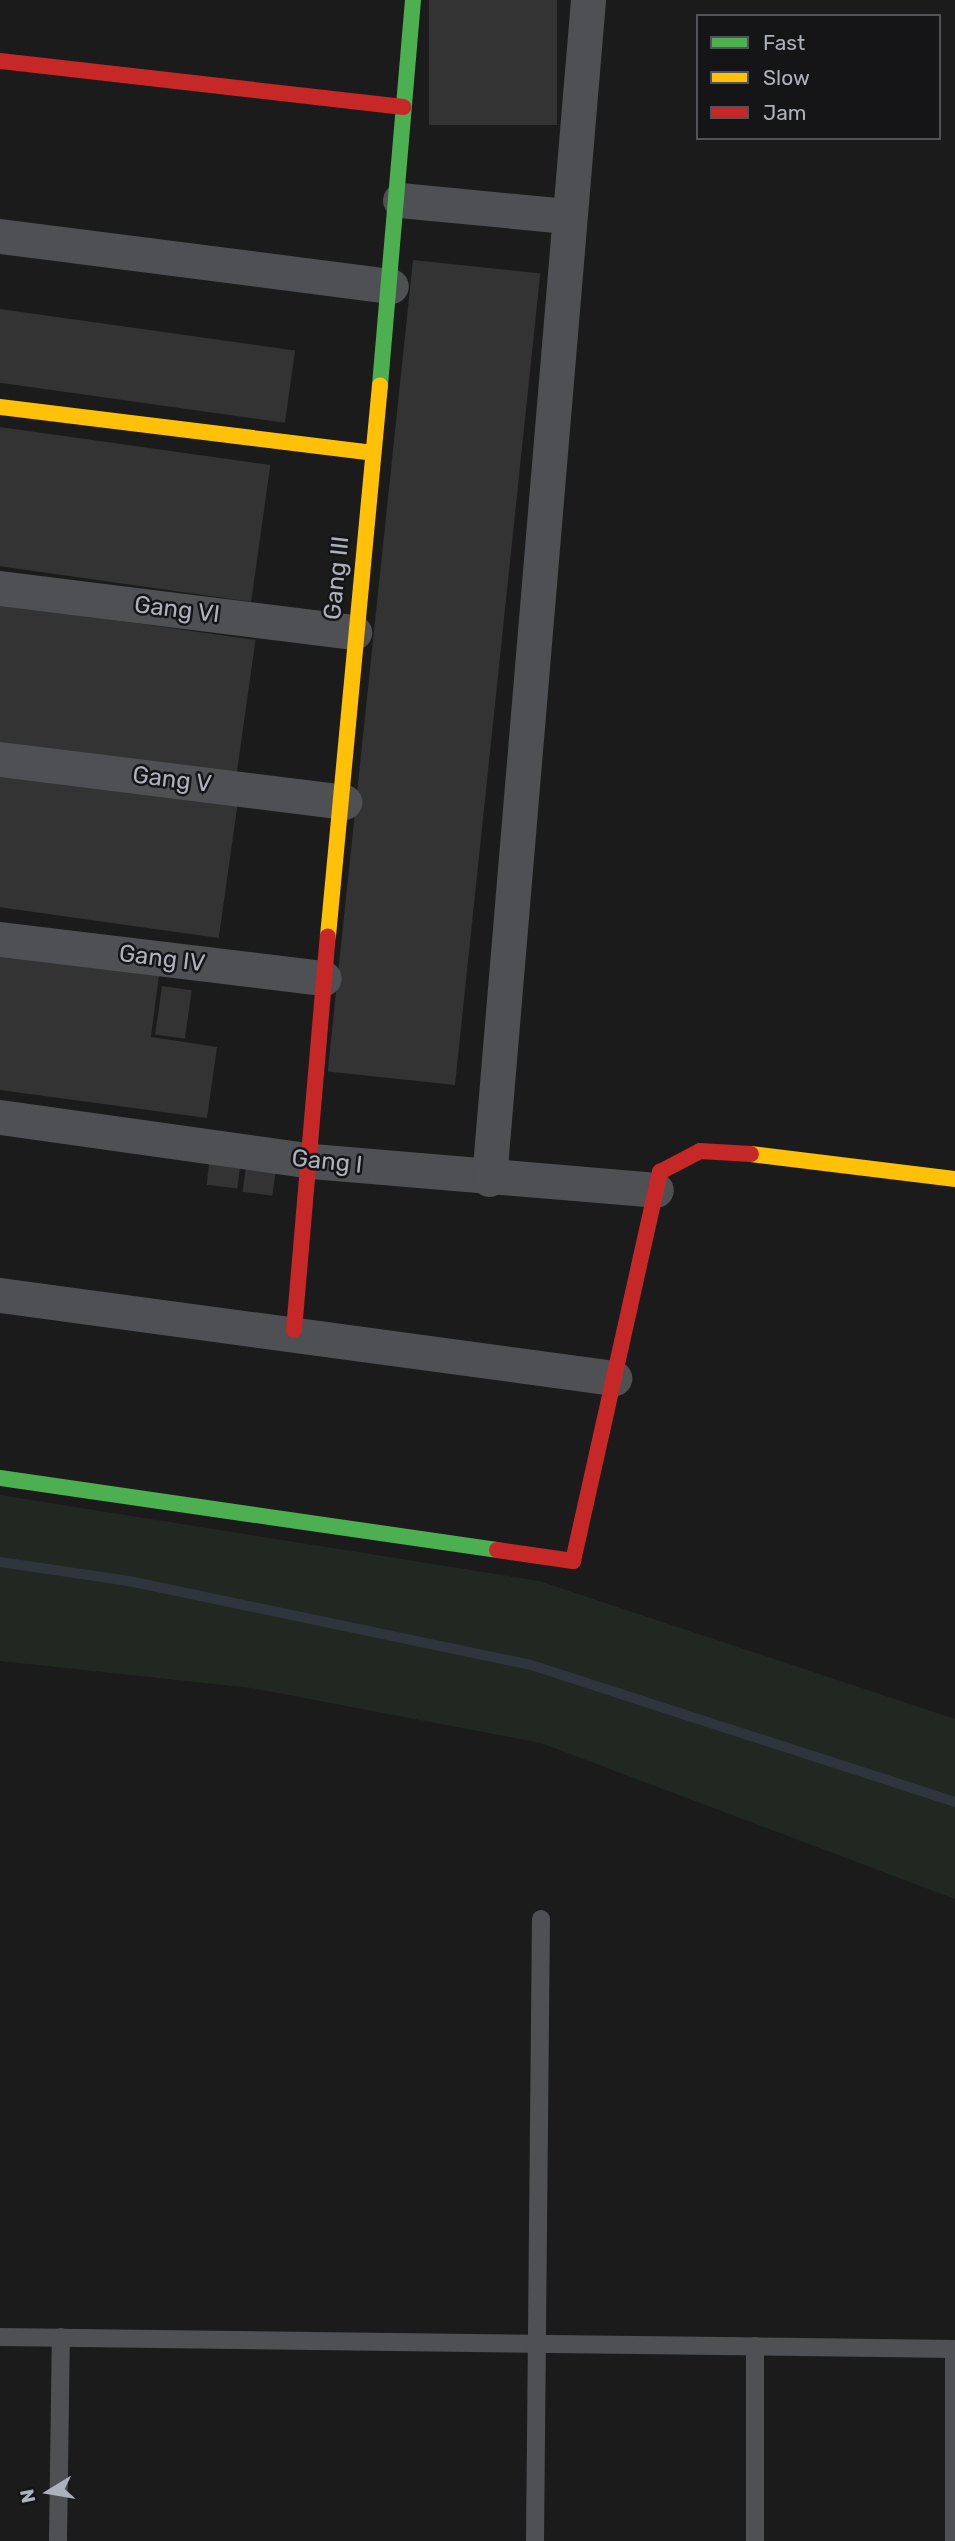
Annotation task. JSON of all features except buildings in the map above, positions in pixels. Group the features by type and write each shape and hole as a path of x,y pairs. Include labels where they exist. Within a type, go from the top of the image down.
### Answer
{"street":[{"name":"Gang III","path":"294,1330 312,1161 324,978 344,802 354,632 400,200 403,107 413,0"},
{"path":"489,1178 566,216 588,0"},
{"path":"0,61 403,107"},
{"path":"400,200 566,216"},
{"path":"0,236 391,286"},
{"path":"0,407 373,453"},
{"name":"Gang VI","path":"0,588 354,632"},
{"name":"Gang V","path":"0,759 344,802"},
{"name":"Gang IV","path":"0,939 324,978"},
{"name":"Gang I","path":"0,1117 312,1161 656,1190"},
{"path":"0,1478 573,1561 660,1172 675,1159 700,1151 955,1180"},
{"path":"0,1295 294,1330 614,1378"}],"lane":[{"path":"534,2541 541,1919"},
{"path":"0,2337 955,2349 954,2541"},
{"path":"58,2541 61,2337"},
{"path":"755,2346 755,2541"}],"shaded area":[{"path":"0,1495 539,1581 955,1719 955,1899 541,1743 252,1688 0,1661"}],"waterway":[{"path":"0,1562 129,1581 528,1664 955,1802"}],"traffic: fast":[{"path":"380,385 413,0"},
{"path":"0,1478 497,1550"}],"traffic: slow":[{"path":"328,936 380,385"},
{"path":"0,407 373,453"},
{"path":"751,1154 955,1179"}],"traffic: jam":[{"path":"0,61 403,107"},
{"path":"294,1330 328,936"},
{"path":"497,1550 573,1561 660,1172 700,1151 751,1154"}]}
